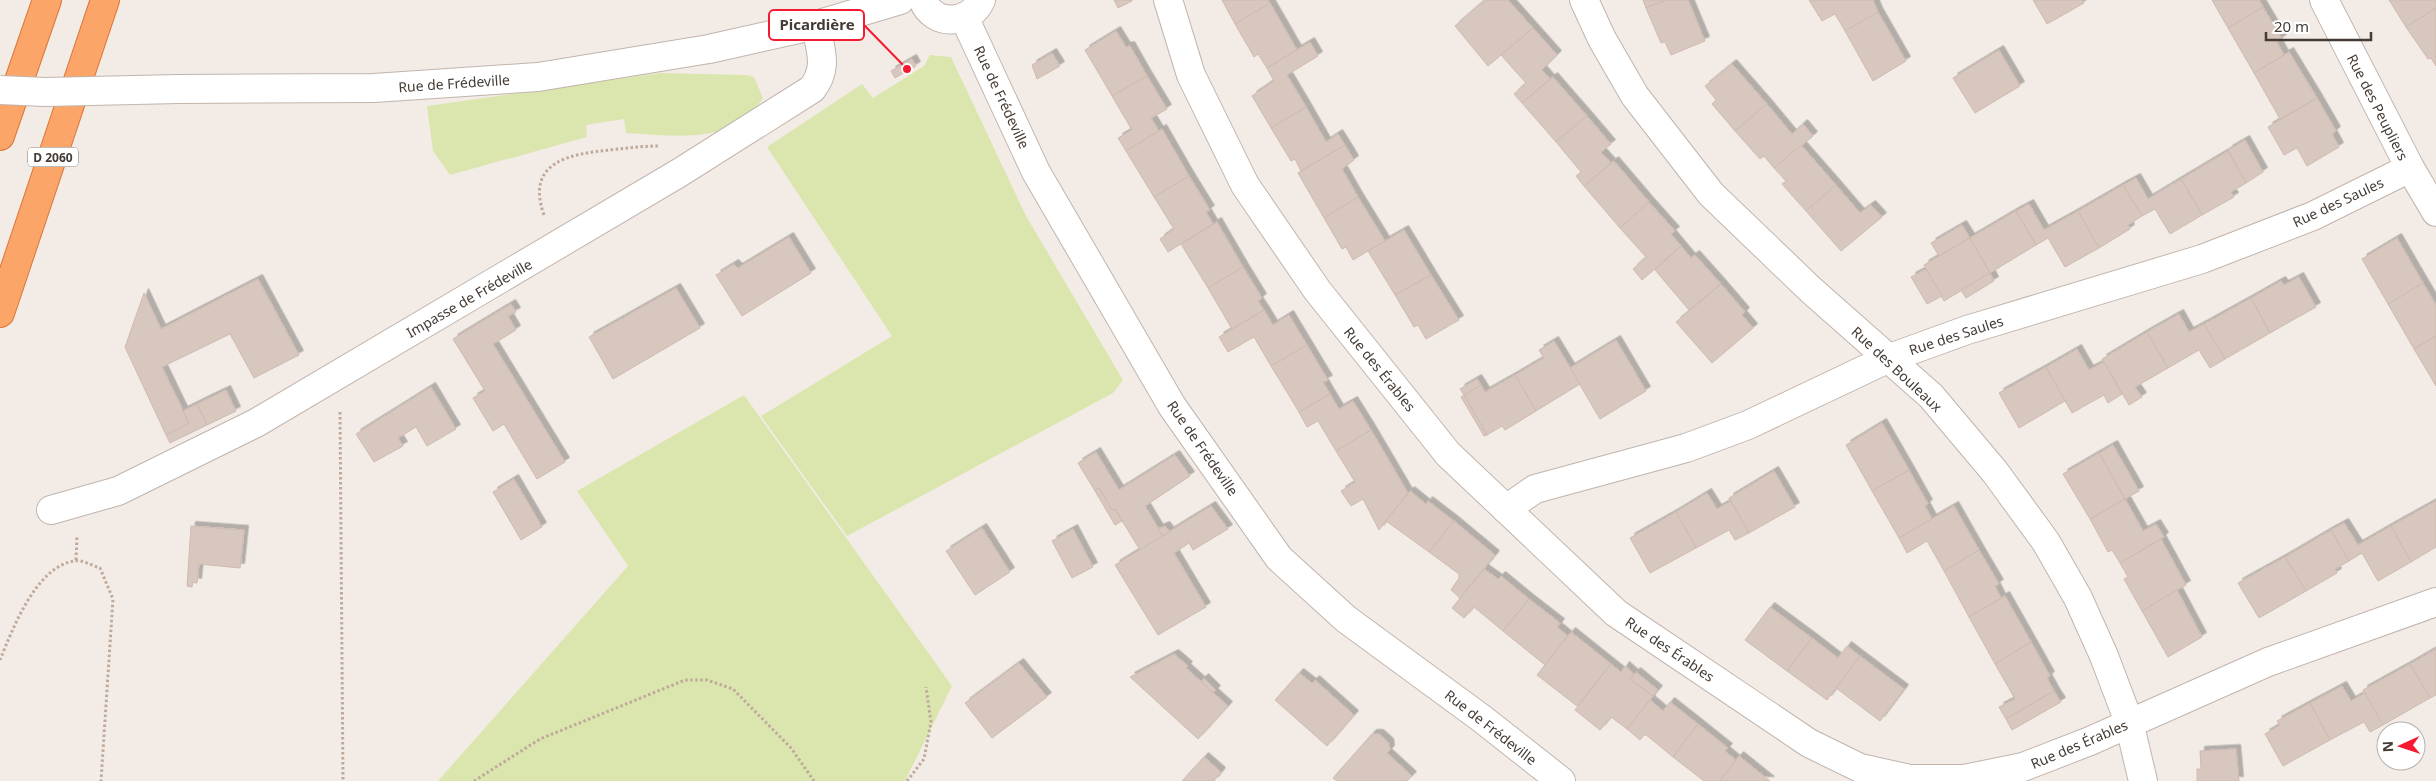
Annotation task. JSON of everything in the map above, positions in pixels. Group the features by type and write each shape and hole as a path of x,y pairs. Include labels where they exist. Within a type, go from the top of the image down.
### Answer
{"highway":[{"path":"0,136 47,0"},
{"name":"D 2060","path":"0,313 105,0"}],"street":[{"name":"Rue de Frédeville","path":"0,90 45,92 374,88 538,77 709,48 816,25 900,0"},
{"path":"923,0 930,11 938,17 947,20 973,9"},
{"name":"Rue des Érables","path":"1168,0 1190,75 1245,184 1317,290 1448,454 1616,613 1810,743 1860,768 1910,779 1964,779 2023,767 2090,741 2129,722 2268,662 2436,602"},
{"name":"Rue des Bouleaux","path":"1584,0 1602,39 1634,96 1711,194 1930,396 1995,472 2046,542 2078,598 2104,656 2129,722 2143,781"},
{"name":"Rue des Peupliers","path":"2324,0 2410,168 2436,212"},
{"name":"Rue de Frédeville","path":"973,9 1036,172 1172,406 1279,558 1346,619 1481,718 1561,781"},
{"name":"Impasse de Frédeville","path":"52,510 118,491 256,423 576,235 697,162 812,89 820,79 824,68 816,25"},
{"name":"Rue des Saules","path":"1506,509 1534,489 1686,448 1748,425 1887,358 1967,330 2202,259 2313,216 2410,168"}],"path":[{"path":"576,235 558,228 544,214 538,196 542,176 554,163 578,153 647,146 680,149 697,162"},
{"path":"340,373 343,781"},
{"path":"0,660 10,636 36,587 54,567 76,560 100,568 113,599 101,781"},
{"path":"474,781 540,738 685,680 707,680 733,689 791,748 814,781"},
{"path":"907,781 924,759 931,722 926,687"}],"green space":[{"path":"930,55 951,57 1026,216 1123,380 1113,393 847,536 761,416 892,336 767,147 862,84 873,98 924,66"},
{"path":"660,73 747,75 754,77 763,98 751,114 738,124 707,134 675,136 626,133 624,119 586,125 587,137 450,175 433,151 427,106"},
{"path":"744,395 952,686 905,781 438,781 628,566 577,491"}],"building":[{"path":"1114,0 1132,0 1132,1 1118,8"},
{"path":"1222,0 1268,0 1270,3 1235,24"},
{"path":"1485,0 1508,0 1533,28 1488,66 1455,26"},
{"path":"1643,0 1666,0 1646,8"},
{"path":"1666,0 1688,0 1705,41 1671,55 1665,42 1661,43 1646,8"},
{"path":"1809,0 1873,0 1878,12 1845,31 1835,14 1822,21"},
{"path":"2033,0 2082,0 2084,3 2047,24"},
{"path":"2212,0 2259,0 2263,7 2228,28"},
{"path":"2389,0 2436,0 2436,8 2406,27"},
{"path":"1270,3 1297,50 1267,68 1258,54 1254,57 1235,24"},
{"path":"2263,7 2282,39 2277,42 2284,55 2254,73 2228,28"},
{"path":"2436,8 2436,66 2431,58 2428,59 2406,27"},
{"path":"1878,12 1906,61 1873,81 1845,31"},
{"path":"1533,28 1557,55 1542,70 1550,79 1522,103 1514,94 1526,83 1501,55"},
{"path":"1116,31 1126,47 1130,46 1147,76 1112,96 1085,50"},
{"path":"1310,42 1318,56 1287,75 1306,107 1271,128 1252,96 1274,81 1267,68"},
{"path":"1999,50 2020,86 1975,113 1953,78"},
{"path":"2289,52 2317,98 2280,119 2254,73"},
{"path":"1052,53 1060,66 1037,79 1032,65"},
{"path":"912,59 916,66 895,78 891,71"},
{"path":"1732,64 1767,104 1735,131 1712,104 1716,100 1705,86"},
{"path":"1147,76 1167,109 1151,118 1159,131 1126,151 1118,138 1132,130 1112,96"},
{"path":"1553,77 1587,116 1556,142 1522,103"},
{"path":"2317,98 2336,131 2332,134 2339,147 2307,166 2297,148 2284,155 2268,127"},
{"path":"1767,104 1792,134 1803,124 1813,136 1774,168 1764,156 1760,159 1735,131"},
{"path":"1306,107 1326,142 1338,134 1345,145 1301,171 1295,159 1291,161 1271,128"},
{"path":"1587,116 1611,144 1601,152 1611,163 1584,186 1576,176 1581,172 1556,142"},
{"path":"1162,129 1189,176 1154,197 1126,151"},
{"path":"2245,140 2263,172 2246,183 2228,150"},
{"path":"1345,145 1354,160 1342,169 1358,197 1324,218 1298,173"},
{"path":"1801,145 1836,185 1806,211 1782,184 1786,181 1774,168"},
{"path":"2228,151 2246,183 2231,192 2234,197 2202,215 2181,179"},
{"path":"1614,161 1649,202 1620,228 1584,186"},
{"path":"1189,176 1210,210 1206,212 1213,224 1168,252 1160,239 1174,229 1154,197"},
{"path":"2136,178 2148,199 2181,179 2202,215 2170,234 2155,209 2142,216 2123,185"},
{"path":"1836,185 1860,213 1871,205 1882,217 1841,251 1806,211"},
{"path":"2123,185 2142,216 2128,225 2130,229 2099,248 2078,211"},
{"path":"1358,197 1385,241 1353,260 1346,247 1342,249 1324,218"},
{"path":"1649,202 1675,231 1671,234 1681,246 1642,280 1633,269 1646,257 1620,228"},
{"path":"2029,204 2044,230 2078,211 2099,248 2065,267 2048,238 2036,245 2016,211"},
{"path":"2016,211 2036,245 1990,273 1970,238"},
{"path":"1217,222 1243,267 1208,288 1181,244"},
{"path":"1962,225 1970,238 1939,256 1931,243"},
{"path":"1404,230 1431,275 1395,295 1368,251"},
{"path":"789,237 811,273 742,316 716,275 734,264 738,268"},
{"path":"1970,238 1990,273 1944,301 1924,265"},
{"path":"2397,238 2423,283 2388,304 2362,259"},
{"path":"1681,246 1691,258 1695,255 1721,284 1689,310 1655,270"},
{"path":"1243,267 1262,298 1258,301 1264,310 1232,329 1208,288"},
{"path":"1926,269 1942,296 1927,304 1911,277"},
{"path":"1990,273 1994,281 1966,298 1961,290"},
{"path":"1431,275 1459,320 1426,339 1418,325 1414,327 1395,295"},
{"path":"2299,277 2316,307 2270,333 2251,298 2281,281 2284,285"},
{"path":"258,279 299,355 254,378 230,334 162,367 189,423 166,435 125,347 144,293 161,329"},
{"path":"2423,283 2436,305 2436,336 2414,349 2388,304"},
{"path":"1721,284 1745,312 1742,315 1753,328 1712,363 1676,322"},
{"path":"676,288 700,328 613,379 589,337"},
{"path":"2251,298 2270,333 2225,359 2204,324"},
{"path":"511,304 516,312 508,316 516,330 493,344 565,462 537,479 504,424 493,431 473,398 485,391 453,339"},
{"path":"1264,310 1273,325 1289,315 1307,345 1271,366 1254,337 1228,352 1219,337"},
{"path":"2179,314 2189,332 2204,324 2225,359 2210,368 2199,350 2168,368 2147,332"},
{"path":"2147,332 2168,368 2135,387 2142,397 2129,405 2102,359"},
{"path":"2436,336 2436,386 2414,349"},
{"path":"1616,340 1646,391 1600,419 1570,368"},
{"path":"1554,341 1580,384 1536,411 1515,375 1544,358 1539,350"},
{"path":"1307,345 1328,380 1323,382 1330,394 1299,412 1271,366"},
{"path":"2077,349 2089,370 2104,362 2122,394 2108,403 2104,395 2072,413 2046,367"},
{"path":"2046,367 2065,401 2019,428 1999,393"},
{"path":"1515,375 1536,411 1505,430 1502,426 1487,435 1464,395 1481,385 1485,392"},
{"path":"1477,379 1481,385 1464,395 1460,389"},
{"path":"431,387 456,429 427,446 416,427 398,438 403,446 374,462 356,434"},
{"path":"226,390 236,411 207,425 197,404"},
{"path":"1330,394 1339,409 1353,401 1371,430 1336,451 1318,421 1307,427 1299,412"},
{"path":"1464,395 1487,435 1484,436 1461,397"},
{"path":"197,404 207,425 170,443 166,435 189,423 183,411"},
{"path":"1882,423 1909,470 1872,491 1846,445"},
{"path":"1371,430 1408,493 1379,530 1363,499 1351,506 1341,491 1355,482 1336,451"},
{"path":"2113,445 2139,491 2125,499 2099,453"},
{"path":"1096,452 1119,490 1175,455 1190,476 1145,506 1163,536 1140,550 1115,509 1112,510 1099,488 1095,491 1078,463"},
{"path":"2099,453 2125,499 2090,519 2063,474"},
{"path":"1909,470 1928,504 1925,506 1932,519 1899,538 1872,491"},
{"path":"1774,471 1795,507 1749,533 1729,498"},
{"path":"514,479 542,527 521,540 493,492"},
{"path":"1099,488 1112,510 1115,509 1122,521 1115,525 1095,491"},
{"path":"1410,491 1426,504 1428,501 1454,521 1429,552 1386,521"},
{"path":"1707,493 1717,509 1731,501 1749,533 1735,540 1729,530 1696,548 1676,512"},
{"path":"2125,499 2143,531 2156,524 2164,537 2120,563 2112,550 2108,552 2090,519"},
{"path":"2436,501 2436,547 2411,562 2391,526"},
{"path":"1211,506 1228,529 1193,550 1189,543 1174,553 1206,607 1158,635 1115,565"},
{"path":"1954,506 1979,550 1944,571 1927,541 1907,553 1899,538"},
{"path":"1676,512 1696,548 1650,573 1630,538"},
{"path":"1454,521 1495,555 1460,598 1451,590 1459,578 1459,574 1429,552"},
{"path":"2344,523 2358,545 2391,526 2411,562 2378,581 2362,553 2349,561 2331,530"},
{"path":"191,526 244,530 240,568 199,564 197,583 193,582 192,587 187,586"},
{"path":"1165,526 1170,532 1163,536 1158,529"},
{"path":"982,528 1010,572 975,595 946,551"},
{"path":"1073,529 1093,567 1072,578 1052,541"},
{"path":"2331,530 2349,561 2335,569 2337,573 2306,591 2285,557"},
{"path":"2161,539 2186,585 2142,611 2124,579 2128,577 2120,563"},
{"path":"1979,550 1999,584 1995,586 2001,598 1969,617 1944,571"},
{"path":"2285,557 2306,591 2259,618 2238,583"},
{"path":"1484,569 1498,579 1501,576 1529,599 1503,631 1474,607 1464,618 1452,608"},
{"path":"2177,590 2202,637 2168,657 2142,611"},
{"path":"2005,596 2031,642 1995,664 1969,617"},
{"path":"1529,599 1560,623 1557,627 1568,636 1545,665 1503,631"},
{"path":"1770,607 1812,638 1787,671 1745,640"},
{"path":"1571,632 1611,664 1577,706 1537,675"},
{"path":"1812,638 1838,658 1847,646 1860,656 1827,700 1787,671"},
{"path":"2031,642 2050,676 2047,678 2054,691 2006,719 1999,707 2015,699 1995,664"},
{"path":"2436,649 2436,695 2430,698 2410,664"},
{"path":"1174,654 1188,666 1186,668 1228,706 1198,739 1130,677"},
{"path":"1860,656 1904,689 1880,721 1836,688"},
{"path":"1019,663 1047,697 992,738 965,703"},
{"path":"1611,664 1621,672 1625,666 1634,674 1630,679 1653,696 1627,729 1611,717 1600,730 1575,710"},
{"path":"2410,664 2430,698 2390,721 2381,721 2363,690"},
{"path":"1636,672 1658,690 1653,696 1630,679"},
{"path":"1299,673 1312,683 1315,680 1354,715 1327,746 1275,700"},
{"path":"1204,678 1216,690 1213,693 1201,681"},
{"path":"2342,686 2351,701 2365,693 2381,721 2376,721 2376,729 2370,732 2364,722 2330,740 2310,703"},
{"path":"2054,691 2061,702 2012,730 2006,719"},
{"path":"1650,700 1663,711 1670,702 1698,724 1673,757 1645,734 1640,740 1627,729"},
{"path":"2310,703 2330,740 2283,766 2265,734 2280,725 2277,721"},
{"path":"1698,724 1728,748 1725,751 1736,760 1720,781 1704,781 1673,757"},
{"path":"1372,734 1379,734 1389,743 1390,750 1387,753 1412,776 1407,781 1337,781 1333,778"},
{"path":"2236,749 2239,781 2197,781 2197,769 2201,769 2200,751"},
{"path":"1739,756 1770,781 1720,781"},
{"path":"1204,757 1221,772 1214,781 1182,781"}],"place":[{"name":"Picardière","path":"907,69"}]}
